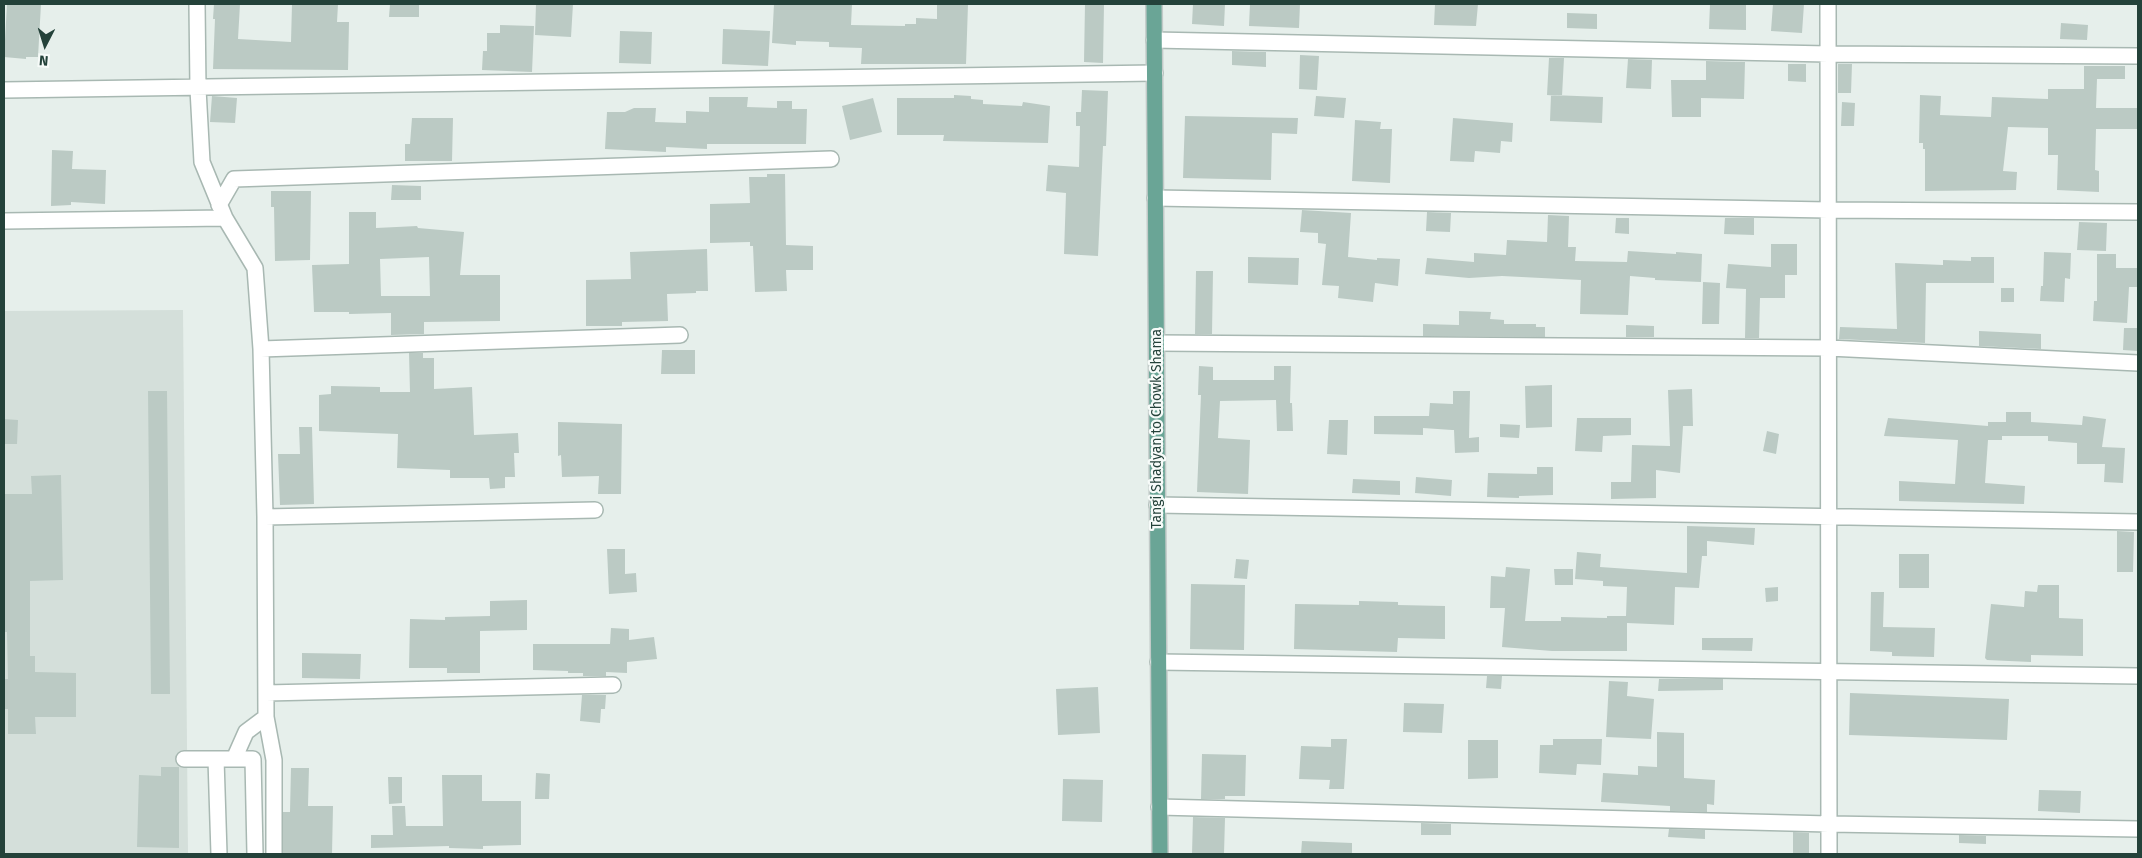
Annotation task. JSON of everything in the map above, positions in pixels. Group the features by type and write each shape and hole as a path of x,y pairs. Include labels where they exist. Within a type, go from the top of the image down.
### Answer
{"main road":[{"name":"Tangi Shadyan to Chowk Shama","path":"1154,4 1160,854"}],"street":[{"path":"197,4 198,88 202,162 222,211 255,268 261,349 265,517 266,717 274,760 274,854"},
{"path":"1828,4 1829,854"},
{"path":"1154,40 1828,54 2138,56"},
{"path":"4,90 1155,74"},
{"path":"222,211 234,179 831,159"},
{"path":"1155,198 1828,210 2138,212"},
{"path":"4,221 222,211"},
{"path":"261,349 680,336"},
{"path":"1157,343 1829,348 2138,364"},
{"path":"1157,505 2138,522"},
{"path":"265,517 595,510"},
{"path":"1158,662 2138,676"},
{"path":"266,692 613,685"},
{"path":"234,759 246,732 266,717"},
{"path":"184,759 253,759 255,854"},
{"path":"216,759 218,854"},
{"path":"1159,807 1829,824 2138,829"}],"shaded area":[{"path":"183,310 188,854 4,854 4,311"}],"building":[{"path":"7,4 41,4 38,57 26,57 26,59 4,57"},
{"path":"214,4 240,4 238,39 291,42 292,4 338,4 337,22 349,22 348,70 213,69"},
{"path":"390,4 419,4 419,17 389,17"},
{"path":"536,4 573,4 571,37 535,35"},
{"path":"774,4 852,4 851,25 905,26 905,24 916,24 916,18 937,19 937,4 968,4 966,64 861,64 862,48 829,47 829,42 796,41 796,45 772,43"},
{"path":"1085,4 1104,4 1103,63 1084,62"},
{"path":"1193,4 1225,4 1224,26 1192,24"},
{"path":"1250,4 1300,4 1299,28 1249,26"},
{"path":"1435,4 1478,4 1476,26 1434,25"},
{"path":"1710,4 1746,4 1746,30 1709,29"},
{"path":"1773,4 1804,4 1802,33 1771,31"},
{"path":"1567,13 1597,14 1597,29 1567,28"},
{"path":"2061,23 2088,25 2087,40 2060,39"},
{"path":"500,25 534,26 532,72 482,70 483,51 487,51 487,33 500,33"},
{"path":"723,29 770,31 768,66 722,64"},
{"path":"620,31 652,32 651,64 619,63"},
{"path":"1232,51 1266,52 1266,67 1232,65"},
{"path":"1300,55 1319,56 1317,90 1299,89"},
{"path":"1549,58 1564,58 1562,96 1547,95"},
{"path":"1628,59 1652,60 1651,89 1626,88"},
{"path":"1706,61 1745,62 1744,99 1701,98 1701,117 1672,117 1671,80 1706,80"},
{"path":"1788,64 1806,64 1806,82 1788,81"},
{"path":"1838,64 1852,64 1851,93 1838,93"},
{"path":"2084,66 2125,66 2125,79 2097,79 2096,108 2138,108 2138,129 2096,129 2095,170 2099,171 2099,192 2057,190 2058,155 2048,155 2048,128 2008,127 2003,171 2017,172 2016,190 1925,191 1925,149 1923,149 1923,143 1919,143 1920,95 1941,96 1940,115 1991,117 1992,97 2048,99 2048,89 2084,89"},
{"path":"1082,90 1108,91 1106,146 1103,146 1098,256 1064,254 1066,193 1046,191 1048,165 1079,167 1080,126 1076,126 1076,112 1081,112"},
{"path":"954,95 971,96 971,99 983,100 983,104 1022,106 1023,102 1050,106 1048,143 943,141 944,135 897,135 897,98 954,98"},
{"path":"1551,95 1603,97 1602,123 1550,121"},
{"path":"212,96 237,98 235,123 210,122"},
{"path":"1316,96 1346,98 1344,118 1314,116"},
{"path":"709,97 748,97 747,107 777,108 777,101 792,101 792,109 807,109 806,144 707,144 707,149 666,147 666,152 605,149 607,112 625,112 634,108 656,108 655,122 686,123 686,111 709,112"},
{"path":"873,98 882,132 850,140 842,106"},
{"path":"1842,102 1855,103 1854,126 1841,126"},
{"path":"1185,116 1298,118 1297,134 1272,133 1271,180 1183,178"},
{"path":"412,118 453,118 452,161 405,161 405,144 410,144"},
{"path":"1453,118 1513,123 1512,142 1501,141 1500,153 1475,151 1474,162 1450,161"},
{"path":"1355,120 1381,122 1380,129 1392,129 1390,183 1352,181"},
{"path":"52,150 73,151 72,169 106,170 105,204 71,202 71,205 51,206"},
{"path":"767,174 785,174 786,245 813,246 813,270 786,270 787,291 755,292 753,246 750,246 750,242 710,243 710,204 750,203 749,177 767,177"},
{"path":"392,185 421,186 421,200 391,200"},
{"path":"271,191 311,191 310,260 275,261 274,207 271,207"},
{"path":"1302,210 1351,213 1348,257 1377,260 1377,258 1400,259 1398,286 1375,283 1373,302 1338,298 1339,286 1322,285 1326,244 1318,243 1318,233 1300,232"},
{"path":"349,212 376,212 376,228 417,226 418,228 464,232 460,275 500,275 500,321 424,322 424,334 391,335 391,313 349,314 349,312 314,312 312,265 349,264","holes":["429,257 430,296 381,296 380,259"]},
{"path":"1427,212 1451,213 1450,232 1426,231"},
{"path":"1548,215 1569,216 1568,247 1576,247 1575,261 1627,262 1628,251 1702,254 1701,282 1655,280 1655,278 1630,276 1628,315 1580,314 1581,280 1502,276 1469,278 1425,274 1427,258 1474,262 1474,253 1506,255 1507,240 1547,242"},
{"path":"1616,218 1629,218 1629,234 1615,233"},
{"path":"1725,218 1754,218 1754,235 1724,234"},
{"path":"2079,222 2107,223 2106,251 2077,250"},
{"path":"1771,244 1797,244 1797,275 1785,275 1785,298 1760,298 1759,338 1745,338 1746,289 1726,288 1728,264 1771,267"},
{"path":"707,249 708,291 667,294 668,321 622,322 622,326 586,326 586,280 631,279 630,252"},
{"path":"2044,252 2071,253 2070,279 2065,278 2064,302 2040,301 2041,286 2043,286"},
{"path":"2097,254 2116,254 2116,268 2138,268 2138,287 2129,287 2127,323 2093,321 2094,301 2097,301"},
{"path":"1248,257 1299,258 1298,285 1248,283"},
{"path":"1971,257 1994,257 1994,283 1926,283 1925,343 1839,339 1840,327 1897,329 1895,263 1943,265 1943,260 1971,261"},
{"path":"1196,271 1213,271 1212,334 1195,334"},
{"path":"1703,282 1720,283 1719,324 1702,324"},
{"path":"2001,288 2014,288 2014,302 2001,302"},
{"path":"1459,311 1491,312 1490,319 1504,320 1504,324 1536,324 1536,327 1545,327 1545,337 1423,336 1423,324 1459,325"},
{"path":"1626,325 1654,326 1654,337 1626,337"},
{"path":"2124,328 2138,328 2138,351 2123,350"},
{"path":"1979,331 2041,334 2041,349 1979,346"},
{"path":"662,350 695,350 695,374 661,374"},
{"path":"409,353 423,353 423,358 434,358 434,389 472,387 474,435 518,433 519,453 514,453 515,477 505,477 505,488 490,489 489,478 450,478 450,470 397,468 398,434 319,431 319,395 331,394 331,386 380,387 380,392 410,392"},
{"path":"1199,366 1213,367 1213,380 1274,380 1274,366 1291,366 1290,403 1292,403 1293,431 1277,431 1276,400 1220,401 1218,438 1250,440 1248,494 1197,492 1201,395 1198,395"},
{"path":"1552,385 1552,427 1526,428 1525,386"},
{"path":"1692,389 1693,426 1683,426 1680,473 1656,470 1656,498 1611,499 1611,482 1631,482 1632,445 1670,446 1668,390"},
{"path":"148,391 167,391 170,694 151,694"},
{"path":"1453,391 1470,391 1469,438 1479,437 1479,452 1455,453 1454,430 1423,428 1423,435 1374,434 1374,416 1429,416 1430,403 1453,404"},
{"path":"2006,412 2031,412 2031,422 2082,425 2083,416 2106,419 2102,447 2125,448 2123,483 2104,482 2105,464 2077,464 2077,443 2048,441 2048,436 2002,436 2002,440 1988,440 1985,483 2025,486 2024,504 1899,501 1899,481 1955,484 1958,440 1884,436 1888,418 1988,426 1988,422 2006,422"},
{"path":"1577,418 1631,418 1631,435 1603,436 1602,452 1575,451"},
{"path":"4,419 18,420 17,444 4,444"},
{"path":"1329,420 1348,420 1347,455 1327,454"},
{"path":"558,422 622,424 621,494 598,494 599,476 562,477 561,455 558,456"},
{"path":"1500,424 1520,425 1519,438 1500,437"},
{"path":"299,427 312,427 314,504 280,505 278,454 300,454"},
{"path":"1767,431 1779,434 1776,454 1763,451"},
{"path":"1537,467 1553,467 1553,495 1519,496 1519,498 1487,497 1488,473 1537,474"},
{"path":"61,475 63,580 30,581 30,656 35,656 35,672 76,673 76,717 35,717 36,734 8,734 8,709 4,709 4,679 8,679 7,632 4,632 4,494 32,494 31,476"},
{"path":"1416,477 1452,480 1451,496 1415,493"},
{"path":"1353,479 1400,481 1400,495 1352,493"},
{"path":"1687,526 1755,528 1754,545 1707,541 1707,556 1702,556 1699,588 1675,587 1674,625 1627,623 1627,651 1552,651 1502,647 1505,608 1490,608 1491,576 1505,577 1506,567 1530,569 1525,621 1561,621 1561,617 1607,618 1607,616 1626,616 1627,587 1603,586 1603,581 1575,579 1577,552 1601,554 1600,567 1687,573"},
{"path":"2117,531 2134,532 2133,572 2117,572"},
{"path":"607,549 625,549 625,574 636,573 637,592 609,594"},
{"path":"1899,554 1929,554 1929,588 1899,588"},
{"path":"1236,559 1249,560 1247,579 1234,578"},
{"path":"1554,569 1573,569 1573,585 1555,585"},
{"path":"1191,584 1245,585 1244,650 1190,649"},
{"path":"2038,585 2059,585 2059,618 2083,619 2083,656 2031,655 2031,662 1987,660 1985,658 1991,604 2024,607 2025,591 2037,592"},
{"path":"1778,587 1778,601 1766,602 1765,588"},
{"path":"1871,592 1884,592 1883,627 1935,628 1934,657 1892,656 1892,652 1870,651"},
{"path":"527,600 527,630 480,631 480,673 447,673 447,668 409,668 410,619 445,620 445,617 490,616 490,601"},
{"path":"1359,601 1398,602 1398,605 1445,606 1445,639 1398,638 1397,652 1294,649 1295,604 1359,605"},
{"path":"611,628 629,629 629,640 654,637 657,659 627,662 627,673 606,672 606,676 583,676 583,673 568,673 568,671 533,670 533,644 610,644"},
{"path":"1702,638 1753,638 1752,651 1702,650"},
{"path":"302,653 361,654 360,679 302,678"},
{"path":"1487,676 1502,676 1501,689 1486,688"},
{"path":"1659,679 1723,679 1723,690 1658,691"},
{"path":"1609,681 1628,682 1627,696 1654,699 1651,739 1606,737"},
{"path":"1098,687 1100,733 1058,735 1056,689"},
{"path":"1850,693 2009,699 2007,740 1849,735"},
{"path":"582,695 606,695 605,709 601,709 600,723 580,721"},
{"path":"1404,703 1444,704 1442,733 1403,732"},
{"path":"1657,732 1684,733 1684,778 1715,780 1714,805 1707,804 1707,812 1670,811 1670,806 1601,802 1603,773 1638,775 1638,766 1657,767"},
{"path":"1331,739 1347,739 1344,789 1329,789 1330,780 1299,779 1301,746 1331,747"},
{"path":"1553,739 1602,739 1601,765 1577,764 1576,775 1539,773 1540,745 1553,745"},
{"path":"1468,740 1498,740 1498,778 1468,779"},
{"path":"1202,754 1246,755 1245,796 1225,796 1225,799 1201,799"},
{"path":"161,767 179,767 179,848 137,847 139,775 161,776"},
{"path":"291,768 309,768 308,806 333,806 332,854 283,854 283,812 290,812"},
{"path":"536,773 550,774 549,799 535,799"},
{"path":"442,775 482,775 482,801 521,801 521,845 483,846 483,849 449,848 449,846 371,848 371,835 393,835 392,806 405,806 406,826 443,826"},
{"path":"388,777 402,777 402,803 389,804"},
{"path":"1063,779 1103,780 1102,822 1062,821"},
{"path":"2039,790 2081,791 2080,813 2038,811"},
{"path":"1193,817 1225,818 1224,854 1192,854"},
{"path":"1421,823 1451,824 1451,835 1421,835"},
{"path":"1669,829 1705,830 1705,839 1668,837"},
{"path":"1793,832 1809,833 1809,854 1793,854"},
{"path":"1959,835 1986,836 1986,844 1959,843"},
{"path":"1302,841 1352,843 1352,854 1301,854"}]}
